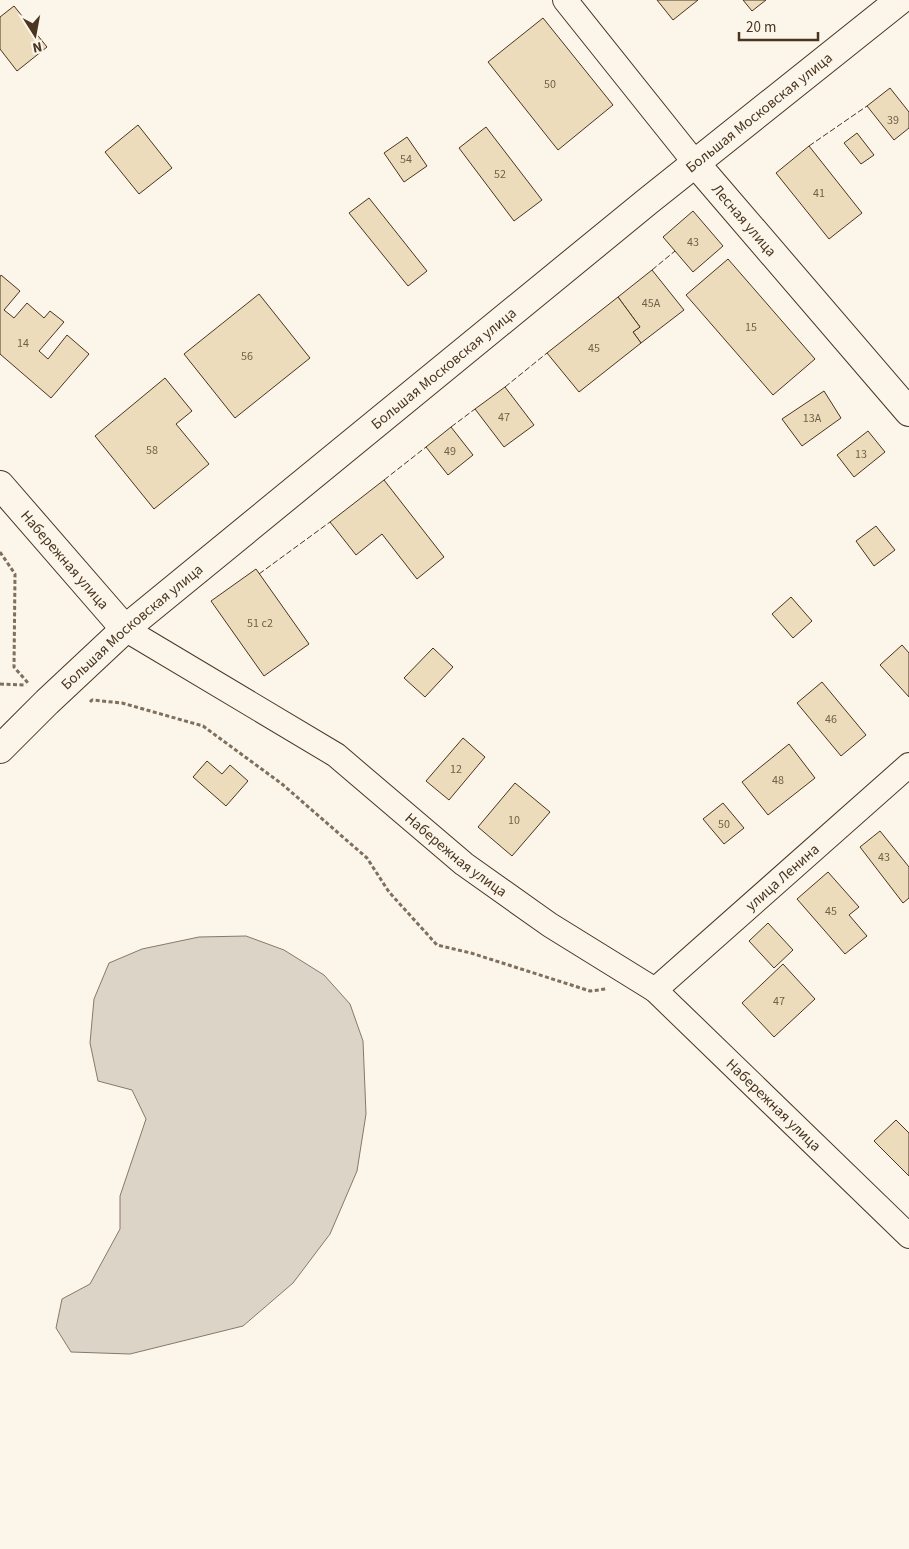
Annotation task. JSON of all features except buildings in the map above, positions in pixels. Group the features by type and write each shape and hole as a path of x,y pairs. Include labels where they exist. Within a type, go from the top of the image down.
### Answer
{"main road":[{"name":"Большая Московская улица","path":"0,749 125,629 900,0"},
{"name":"Лесная улица","path":"696,164 909,412"},
{"name":"Набережная улица","path":"0,485 125,629"}],"street":[{"name":"Лесная улица","path":"564,0 696,164"},
{"name":"Набережная улица","path":"125,629 336,755 464,864 550,925 649,987 909,1236"},
{"name":"улица Ленина","path":"649,987 909,766"}],"path":[{"path":"0,552 15,574 14,667 36,691"},
{"path":"0,684 29,684"},
{"path":"85,705 92,700 122,702 204,726 282,784 367,858 389,892 437,945 471,953 590,991 649,987"}],"shaded area":[{"path":"246,936 284,950 324,975 350,1004 363,1041 366,1114 357,1171 330,1234 293,1283 243,1326 130,1354 71,1352 56,1328 62,1299 90,1284 120,1229 120,1196 146,1119 132,1090 98,1081 90,1043 94,999 109,963 142,949 199,937"}],"fence":[{"path":"809,146 867,106"},
{"path":"652,270 675,251"},
{"path":"505,387 547,353"},
{"path":"451,427 475,409"},
{"path":"384,480 426,447"},
{"path":"259,574 330,522"}]}
